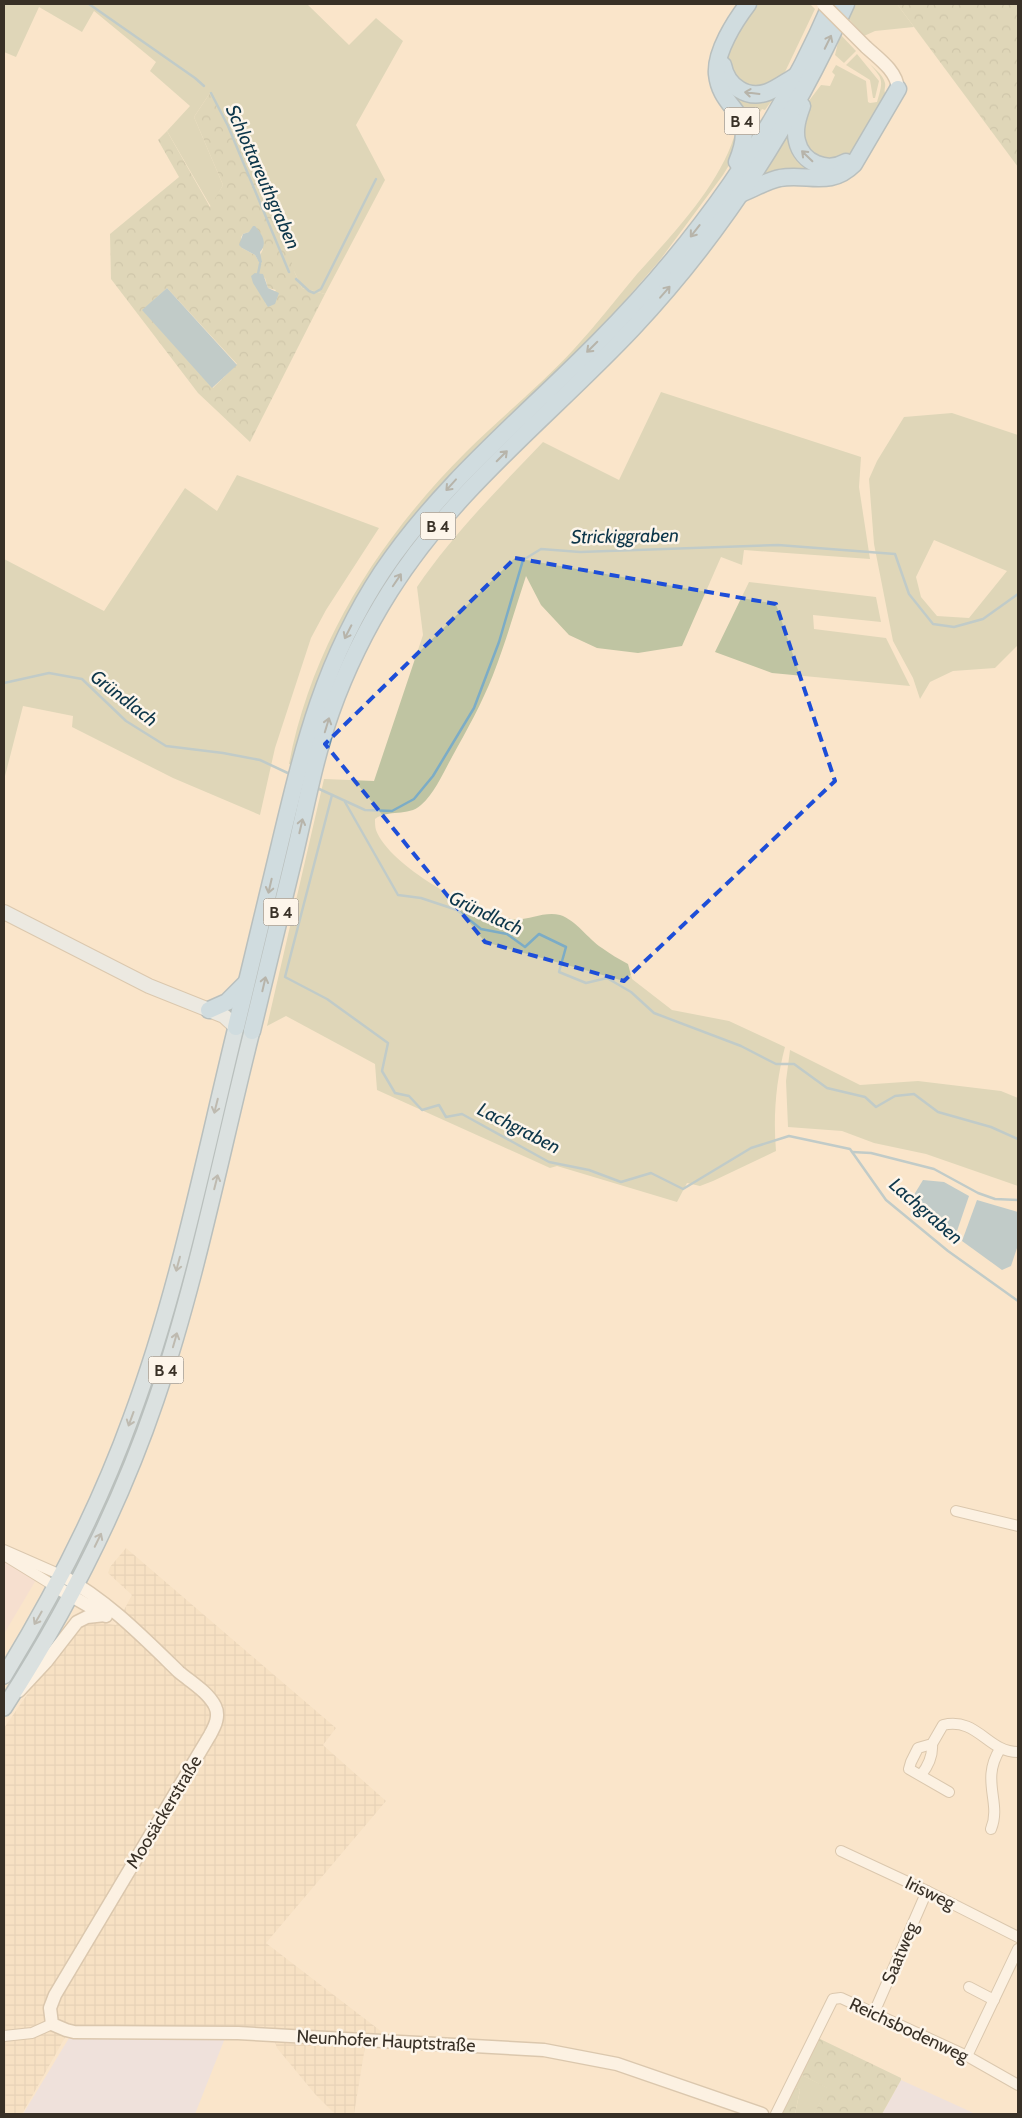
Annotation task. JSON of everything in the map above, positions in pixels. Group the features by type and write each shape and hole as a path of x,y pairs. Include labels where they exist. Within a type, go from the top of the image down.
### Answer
{"highway":[{"name":"B 4","path":"252,1031 314,772 330,714 346,674 373,620 410,562 433,532 479,480 651,308 697,253 732,193 742,151 745,132 742,122 716,72 731,29 748,4"},
{"name":"B 4","path":"236,1027 293,787 314,713 337,653 366,598 394,554 463,472 626,312 732,193 776,138 803,78 831,4"},
{"name":"B 4","path":"846,4 803,78 796,128 797,141 804,155 820,166 837,166 851,160 864,148"},
{"name":"B 4","path":"721,54 728,79 737,88 750,94 769,92 803,78"},
{"name":"B 4","path":"732,193 780,178 818,179 833,177 851,168 898,89"},
{"path":"209,1010 227,1002 246,983"}],"main road":[{"path":"4,912 149,986 221,1026 252,1031"},
{"path":"149,986 224,1016 236,1027"},
{"name":"B 4","path":"4,1676 58,1581 103,1489 145,1381 181,1251 236,1027"},
{"name":"B 4","path":"6,1705 73,1589 102,1532 128,1474 167,1366 202,1240 252,1031"}],"street":[{"path":"824,4 892,72 898,89"},
{"path":"956,1511 1018,1526"},
{"path":"4,1550 73,1589"},
{"path":"4,1555 58,1581"},
{"name":"Moosäckerstraße","path":"73,1589 105,1615 125,1622"},
{"name":"Moosäckerstraße","path":"52,2024 50,2008 55,1995 217,1721 215,1707 207,1696 113,1610 73,1589"},
{"name":"B 4","path":"6,1705 36,1675 77,1622 87,1617 105,1615"},
{"path":"921,1774 928,1766 933,1752 932,1744 943,1725 954,1722 979,1732 1000,1749 1018,1752"},
{"path":"932,1744 918,1748 909,1769 921,1774 949,1792"},
{"path":"991,1829 995,1819 990,1769 1000,1749"},
{"name":"Irisweg","path":"841,1851 927,1891 1018,1937"},
{"name":"Saatweg","path":"873,2015 927,1891"},
{"path":"967,2056 1018,1949"},
{"path":"969,1987 994,2000"},
{"name":"Reichsbodenweg","path":"776,2114 833,1999 841,1998 873,2015 967,2056 1018,2085"},
{"path":"4,2036 32,2033 52,2024"},
{"name":"Neunhofer Hauptstraße","path":"52,2024 74,2032 238,2033 544,2050 617,2064 762,2114"}],"highlighted area":[{"path":"515,558 776,604 835,781 624,981 485,942 325,744"}],"shaded area":[{"path":"126,1548 336,1728 323,1745 386,1801 266,1943 386,2035 365,2047 354,2114 335,2114 315,2094 277,2048 270,2027 72,2025 22,2114 4,2114 4,1728 73,1628 92,1621 116,1625 132,1595 108,1573 110,1567"},
{"path":"4,1560 36,1580 4,1634"},
{"path":"69,2038 225,2038 195,2114 23,2114"},
{"path":"901,2080 967,2110 975,2114 882,2114"}],"green space":[{"path":"4,4 307,4 349,45 376,18 403,41 356,125 385,180 325,294 302,288 210,93 194,117 223,185 211,207 167,131 190,106 150,71 156,62 94,11 82,32 39,7 16,57 4,52"},
{"path":"754,4 810,4 815,9 784,74 776,81 750,91 725,68 727,46"},
{"path":"856,4 897,4 914,27 875,31 864,36 848,18"},
{"path":"897,4 1018,4 1018,167 914,27"},
{"path":"840,34 856,51 844,63 835,55"},
{"path":"857,54 879,81 875,98 873,98 870,80 846,65"},
{"path":"868,62 884,80 886,95 858,148 843,160 809,156 798,125 805,106 821,85 830,86 835,75 832,72 836,65 866,81 868,102 877,102 881,80"},
{"path":"726,85 780,89 765,110 762,109 757,117 753,115 750,120 754,123 751,127 746,128"},
{"path":"210,93 282,231 295,273 302,288 325,294 250,442 198,393 111,279 110,234 179,177 158,140 167,131 210,207 223,185 194,117","holes":["249,232 263,249 258,260 255,255 242,248 241,237","255,273 265,278 268,288 276,290 266,304","167,288 237,364 213,388 143,310"]},
{"path":"789,128 816,168 756,183"},
{"path":"739,136 734,157 723,175 660,260 592,339 403,534 293,765 289,764 300,719 314,676 332,635 378,557 405,520 435,485 479,439 535,388 590,331 693,210 717,174 727,156 734,137"},
{"path":"661,392 861,457 859,487 870,559 744,550 742,565 721,557 682,646 638,653 597,648 569,635 541,605 526,576 489,685 469,727 435,789 416,809 386,814 375,819 375,822 376,830 384,844 398,859 415,873 456,898 495,915 511,919 517,920 553,914 566,917 597,944 628,964 632,979 672,1010 729,1021 785,1047 776,1099 776,1151 700,1186 687,1183 677,1202 557,1166 550,1168 377,1090 375,1064 286,1016 267,1026 324,779 374,781 423,635 417,587 461,530 543,442 619,480"},
{"path":"952,413 1018,435 1018,645 995,668 953,671 930,682 920,699 913,678 893,641 874,544 869,479 877,461 904,417","holes":["934,540 1007,571 969,618 937,616 921,597 916,577"]},
{"path":"237,475 379,528 326,610 311,638 275,748 260,815 173,778 72,727 73,716 23,706 4,780 4,559 104,611 185,488 217,511"},
{"path":"749,582 876,597 881,622 813,615 814,629 886,638 910,686 772,673 715,652"},
{"path":"236,1047 239,1048 220,1126 212,1175 159,1375 113,1496 74,1576 71,1575 98,1521 119,1468"},
{"path":"790,1050 860,1085 918,1081 1001,1091 1018,1098 1018,1186 926,1154 874,1143 842,1131 788,1127 786,1081"},
{"path":"816,2037 901,2078 882,2114 814,2114 827,2088 800,2074 794,2086 800,2090 795,2114 783,2114 780,2110"},
{"path":"800,2074 828,2088 814,2114 795,2114 800,2090 794,2086"}],"water":[{"path":"253,226 260,232 264,242 260,252 262,262 260,264 255,255 239,245 243,234 249,232"},
{"path":"255,273 263,274 268,288 279,293 275,304 268,307 266,304 253,283 251,276"},
{"path":"167,288 237,365 212,388 142,310"},
{"path":"923,1180 944,1182 969,1196 956,1234 909,1203"},
{"path":"977,1200 1018,1212 1018,1245 1011,1266 1002,1270 962,1241"}],"waterway":[{"name":"Schlottareuthgraben","path":"89,4 204,86"},
{"name":"Schlottareuthgraben","path":"211,93 228,126 289,272"},
{"name":"Schlottareuthgraben","path":"296,279 309,291 314,293 321,289 376,179"},
{"path":"258,274 260,264"},
{"name":"Strickiggraben","path":"317,788 365,810 392,811 414,799 433,776 474,708 499,642 523,560 541,549 580,552 778,545 895,554 909,594 933,624 954,627 983,619 1018,594"},
{"name":"Gründlach","path":"4,683 49,673 82,679 126,721 166,746 260,760 292,775"},
{"name":"Lachgraben","path":"332,795 285,977 327,999 388,1043 382,1071 395,1093 409,1096 422,1110 439,1105 446,1117 462,1114 549,1162 589,1170 621,1182 651,1173 683,1189 751,1148 789,1136 850,1149 886,1200 948,1251 1018,1301"},
{"name":"Gründlach","path":"345,802 398,895 421,898 457,910 481,929 507,934 525,947 539,934 566,947 559,972 586,983 607,978 631,992 654,1013 741,1046 776,1064 794,1064 827,1088 865,1097 876,1107 895,1096 914,1094 938,1112 991,1127 1018,1139"},
{"path":"852,1152 871,1153 934,1169 978,1193 995,1199 1018,1200"}]}
